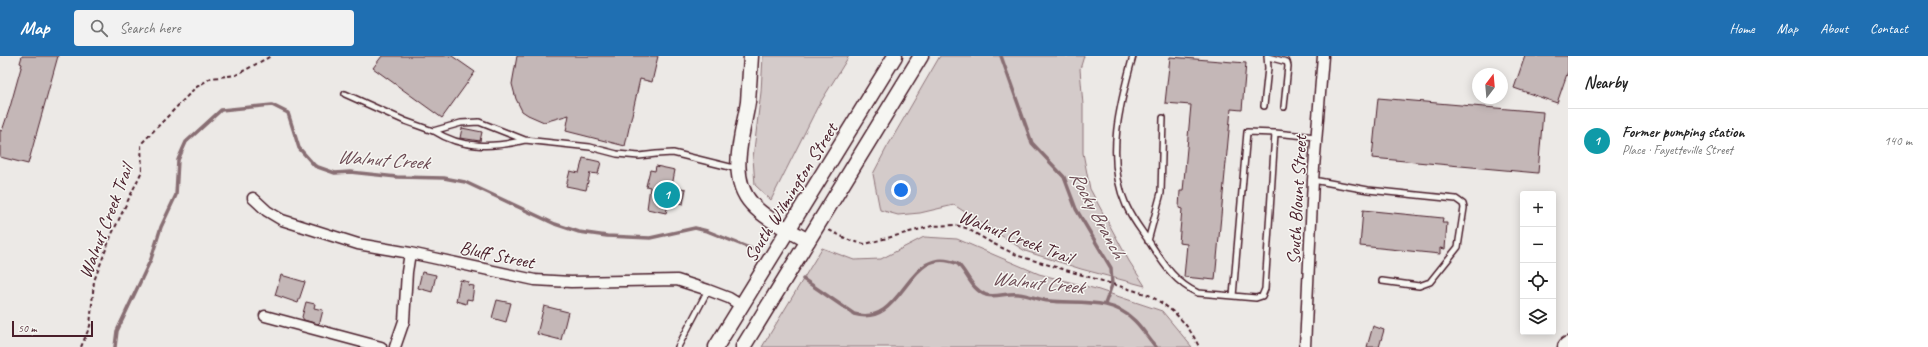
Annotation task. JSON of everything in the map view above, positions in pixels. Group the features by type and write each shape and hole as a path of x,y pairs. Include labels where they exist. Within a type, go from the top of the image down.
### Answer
{"main road":[{"path":"751,56 748,100 738,169 741,185 752,204 789,230 808,241"},
{"name":"South Wilmington Street","path":"716,347 895,56"},
{"path":"743,347 921,56"}],"street":[{"name":"South Blount Street","path":"1305,347 1312,180 1323,56"},
{"name":"Bluff Street","path":"253,198 267,211 282,220 358,244 410,253 535,280 572,282 677,280 729,298 742,306"},
{"path":"395,347 404,321 407,272 410,253"},
{"path":"265,316 381,347"}],"lane":[{"path":"1133,56 1120,99 1115,160 1118,186 1126,206 1170,272 1189,289 1198,293 1256,298 1262,296 1265,289 1275,133"},
{"path":"1264,106 1267,57 1284,61 1288,66 1284,107"},
{"path":"345,94 404,122 434,131 448,140 473,146 505,145 525,140"},
{"path":"1148,240 1160,193 1163,118"},
{"path":"434,131 461,123 480,122 525,140 590,147 639,156 673,154 738,169"},
{"path":"1233,296 1247,132 1316,137"},
{"path":"1312,180 1368,190 1456,199 1463,204 1464,208 1458,247 1430,282 1419,286 1382,281"},
{"path":"678,347 708,290"}],"path":[{"name":"Walnut Creek Trail","path":"80,347 90,326 94,281 111,236 142,171 141,144 196,88 211,78 236,75 271,56"},
{"name":"Walnut Creek Trail","path":"827,228 851,241 865,244 932,226 955,225 971,231 1010,252 1149,295 1173,311 1187,325 1199,347"}],"shaded area":[{"path":"763,56 849,56 817,108 771,200 755,185 753,158 761,92"},
{"path":"940,56 1084,56 1080,69 1083,105 1083,153 1090,189 1129,261 1145,286 1081,269 1025,251 954,205 920,213 898,215 880,210 873,174"},
{"path":"924,237 957,239 1039,274 1096,289 1162,311 1192,347 762,347 822,248 854,260 881,259"}],"building":[{"path":"22,56 58,56 28,164 0,157 0,130 2,131 10,107 22,64 20,63"},
{"path":"382,56 452,56 475,72 442,118 373,68"},
{"path":"517,56 658,56 652,82 640,79 625,146 566,131 569,115 544,122 522,111 516,99 512,84"},
{"path":"1525,56 1568,56 1568,71 1557,103 1514,88"},
{"path":"1170,57 1246,63 1242,110 1231,109 1215,280 1184,277 1187,244 1179,243 1182,209 1179,208 1180,191 1183,191 1191,105 1165,103"},
{"path":"1378,98 1543,112 1538,173 1372,158"},
{"path":"462,128 482,132 480,141 460,138"},
{"path":"583,158 601,162 598,174 590,173 586,190 566,186 570,171 579,173"},
{"path":"656,166 675,170 672,186 686,189 683,204 669,201 666,213 647,209 650,187 646,186 650,170 655,171"},
{"path":"1363,210 1443,218 1442,223 1447,223 1445,249 1440,248 1440,254 1360,246"},
{"path":"422,272 436,275 432,292 418,288"},
{"path":"281,275 305,282 298,303 275,295"},
{"path":"460,280 469,282 468,285 474,286 472,300 467,299 466,304 456,301"},
{"path":"497,300 511,303 506,322 492,318"},
{"path":"306,302 315,304 314,308 323,310 320,322 318,324 304,320 302,317"},
{"path":"544,306 568,312 561,340 537,334"},
{"path":"1373,326 1384,330 1379,347 1367,347"}],"waterway":[{"name":"Rocky Branch","path":"1001,56 1032,143 1064,177 1076,209 1111,268 1112,285 1105,304"},
{"name":"Walnut Creek","path":"115,347 117,331 151,259 161,227 176,195 178,160 186,142 221,110 272,105 288,113 299,148 315,166 335,173 350,172 397,177 444,178 465,182 555,224 579,232 607,236 650,238 695,228 707,231 757,251"},
{"name":"Walnut Creek","path":"803,279 854,314 871,315 884,309 896,299 916,274 927,264 941,260 958,264 973,285 986,295 994,296 1019,294 1045,300 1094,303 1116,308 1126,313 1135,321 1156,347"}],"place":[{"name":"Former pumping station","path":"667,195"}]}
